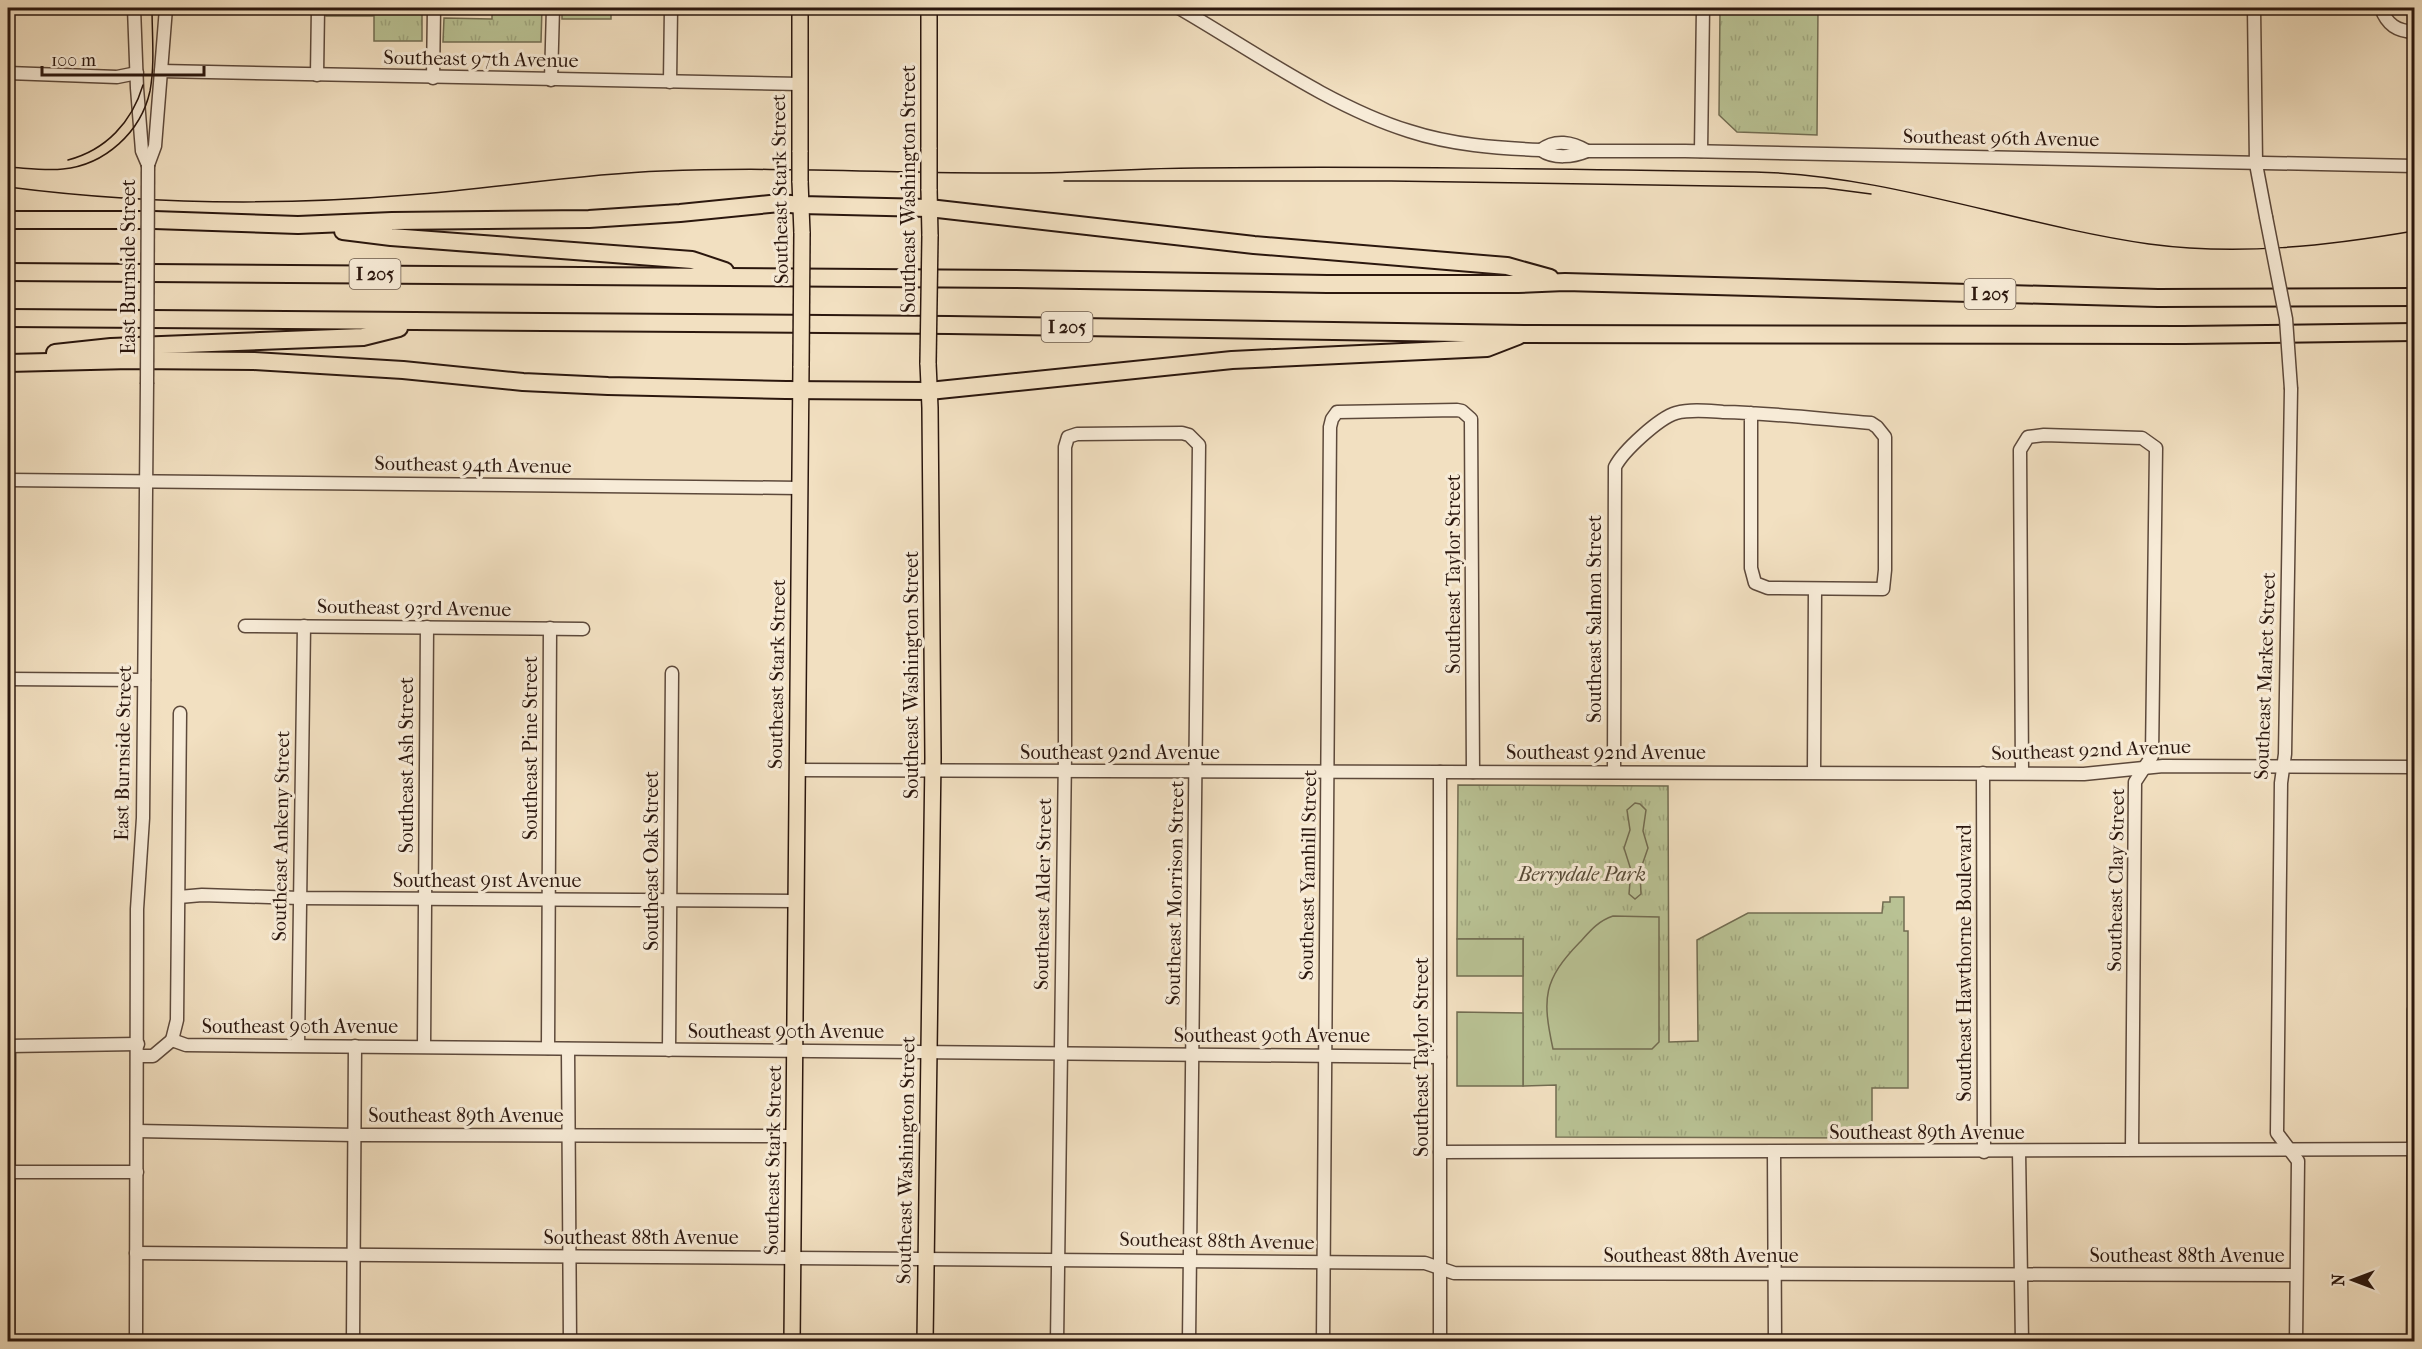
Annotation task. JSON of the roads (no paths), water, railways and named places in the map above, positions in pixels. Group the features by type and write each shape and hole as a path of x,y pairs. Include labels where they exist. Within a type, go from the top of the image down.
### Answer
{"highway":[{"path":"8,220 154,220 298,225 392,221 589,219 780,203 929,208 1254,245 1507,266 1565,282"},
{"path":"298,225 391,237 692,260 742,277"},
{"name":"I 205","path":"8,272 1327,284 1565,282 2158,298 2415,297"},
{"name":"I 205","path":"8,318 949,325 1524,334 2184,335 2415,332"},
{"path":"8,358 111,347 363,337 420,322"},
{"path":"8,363 131,360 254,361 403,370 534,383 929,391 1232,360 1487,348 1524,334"}],"main road":[{"name":"Southeast Stark Street","path":"792,1341 802,233 800,8"},
{"name":"Southeast Washington Street","path":"925,1341 933,771 928,363 929,8"}],"street":[{"name":"East Burnside Street","path":"134,8 142,152 148,165"},
{"name":"East Burnside Street","path":"136,1341 137,909 143,818 148,165 155,146 165,8"},
{"path":"317,75 318,8"},
{"path":"433,78 434,8"},
{"path":"551,80 553,8"},
{"path":"670,82 671,8"},
{"name":"Southeast 96th Avenue","path":"1179,8 1326,94 1380,121 1410,132 1478,146 1541,150 1549,144 1575,143 1587,151 1701,151 2415,166"},
{"path":"1701,151 1703,8"},
{"name":"Southeast Market Street","path":"2254,8 2256,164 2286,319 2291,388 2281,783 2277,1133 2280,1140 2298,1161 2296,1341"},
{"path":"2381,8 2384,17 2396,29 2415,32"},
{"name":"Southeast 97th Avenue","path":"161,71 800,84"},
{"path":"8,73 117,77 137,73"},
{"name":"Southeast Yamhill Street","path":"1323,1341 1330,428 1337,412 1456,410 1466,414"},
{"name":"Southeast Salmon Street","path":"1614,772 1615,467 1620,457 1661,421 1674,413 1687,411 1751,413"},
{"path":"1751,413 1870,423 1883,433 1886,437 1883,589 1768,588 1755,583 1751,568 1751,413"},
{"name":"Southeast Taylor Street","path":"1466,414 1471,419 1473,428 1473,772"},
{"name":"Southeast Alder Street","path":"1057,1341 1064,771 1065,447 1068,437 1077,434 1182,433 1189,435 1199,445"},
{"name":"Southeast Clay Street","path":"2022,773 2020,450 2028,437 2055,435 2148,440 2156,448 2152,756 2135,782 2132,1149"},
{"name":"Southeast Morrison Street","path":"1189,1341 1199,445"},
{"name":"Southeast 94th Avenue","path":"8,480 800,488"},
{"path":"1815,590 1815,772"},
{"name":"Southeast 93rd Avenue","path":"245,626 583,629"},
{"name":"Southeast Ankeny Street","path":"298,1045 304,626"},
{"name":"Southeast Ash Street","path":"424,1046 427,627"},
{"name":"Southeast Pine Street","path":"548,1048 550,628"},
{"name":"Southeast Oak Street","path":"669,1050 672,673"},
{"path":"8,679 144,680"},
{"path":"8,1341 8,1046 138,1050 153,1056 172,1040 177,1020 180,713"},
{"name":"Southeast 92nd Avenue","path":"797,770 2084,774 2144,767 2415,767"},
{"name":"Southeast Taylor Street","path":"1440,772 1440,1341"},
{"name":"Southeast Hawthorne Boulevard","path":"1983,773 1984,1152"},
{"name":"Southeast 91st Avenue","path":"178,897 202,895 300,898 796,901"},
{"path":"2413,1341 2415,1009"},
{"name":"Southeast 90th Avenue","path":"172,1040 186,1045 1440,1057"},
{"path":"353,1341 355,1046"},
{"path":"568,1049 570,1341"},
{"name":"Southeast 89th Avenue","path":"137,1131 355,1135 794,1136"},
{"name":"Southeast 89th Avenue","path":"1440,1152 2414,1149"},
{"path":"2019,1151 2022,1341"},
{"path":"1774,1152 1774,1341"},
{"path":"8,1172 137,1172"},
{"name":"Southeast 88th Avenue","path":"136,1253 353,1256 793,1256 1425,1263 1454,1274 2295,1275"}],"tram line":[{"path":"8,167 49,170 78,166 107,153 130,133 145,106 152,81 152,8"},
{"path":"68,160 94,149 116,133 132,111 143,85"},
{"path":"8,187 107,197 258,202 358,199 598,175 707,170 1026,173 1175,168 1336,167 1755,172 1805,175 1855,182 2100,236 2183,248 2282,248 2414,231"},
{"path":"1064,181 1391,181 1781,187 1825,188 1871,194"}],"park label":[{"name":"Berrydale Park","path":"1582,874"}]}
